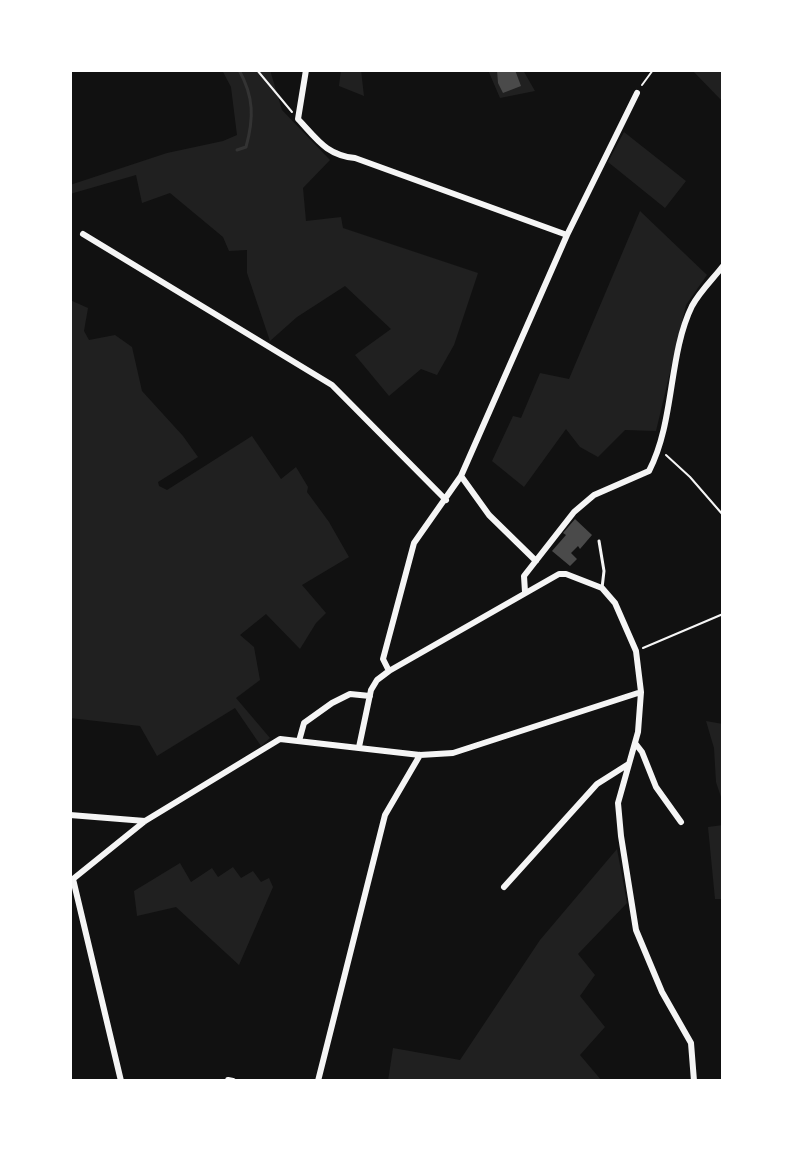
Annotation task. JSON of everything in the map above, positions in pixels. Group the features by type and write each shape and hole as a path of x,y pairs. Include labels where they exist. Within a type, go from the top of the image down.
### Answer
{"street":[{"path":"306,70 298,119 328,151 567,235"},
{"path":"389,671 383,659 414,543 461,476 567,235 637,93"},
{"path":"83,234 332,385 446,500"},
{"path":"525,592 524,576 574,512 594,495 649,471 659,448 692,307 723,266"},
{"path":"461,476 489,515 536,561"},
{"path":"359,747 373,684 389,671 525,592 566,574 602,588 615,603 636,651 641,692 635,743 618,803 636,930 662,992 691,1043 695,1081"},
{"path":"121,1081 72,880 145,821 280,739 420,755 453,753 641,692"},
{"path":"299,741 304,723 332,703 350,694 370,696"},
{"path":"635,743 642,752 656,787 681,822"},
{"path":"318,1081 385,815 420,755"},
{"path":"504,887 597,784 627,765"},
{"path":"70,815 145,821"}],"lane":[{"path":"599,541 604,571 602,588"}],"path":[{"path":"257,70 298,119"},
{"path":"637,93 653,70"},
{"path":"659,448 723,515"},
{"path":"636,651 723,614"}],"shaded area":[{"path":"222,70 270,70 282,110 330,160 303,188 306,221 341,217 343,228 478,273 454,345 437,375 421,369 389,396 355,355 391,329 345,286 297,317 270,341 247,273 247,250 229,251 223,237 170,193 142,203 136,175 70,194 70,185 167,153 237,135 231,87"},
{"path":"341,70 361,70 364,96 339,86"},
{"path":"488,70 523,70 535,91 500,98"},
{"path":"692,70 723,70 723,102"},
{"path":"624,132 686,181 665,208 608,162"},
{"path":"640,211 707,275 686,305 656,431 625,430 598,457 580,447 566,429 524,487 492,461 513,416 521,418 540,373 569,379"},
{"path":"70,300 88,308 84,331 89,340 115,335 132,347 142,391 198,457 158,482 159,486 167,490 252,436 281,479 296,467 308,487 307,492 349,557 302,585 326,613 300,649 266,614 240,635 254,647 260,680 236,698 270,738 261,746 235,708 157,756 140,726 70,718"},
{"path":"706,721 723,724 723,803 716,782 714,748"},
{"path":"723,825 723,899 715,899 708,827"},
{"path":"617,849 627,903 578,954 595,975 580,996 605,1027 580,1055 602,1081 388,1081 393,1048 460,1060 540,940"},
{"path":"180,863 191,882 212,868 218,877 233,867 241,878 253,871 261,882 269,878 273,887 239,965 176,907 137,916 134,891"}],"building":[{"path":"497,70 515,70 521,86 503,93"},
{"path":"575,519 592,535 580,549 578,546 571,553 577,559 570,566 552,551"}],"waterway":[{"path":"237,150 246,147 251,117 248,89 239,70"}]}
